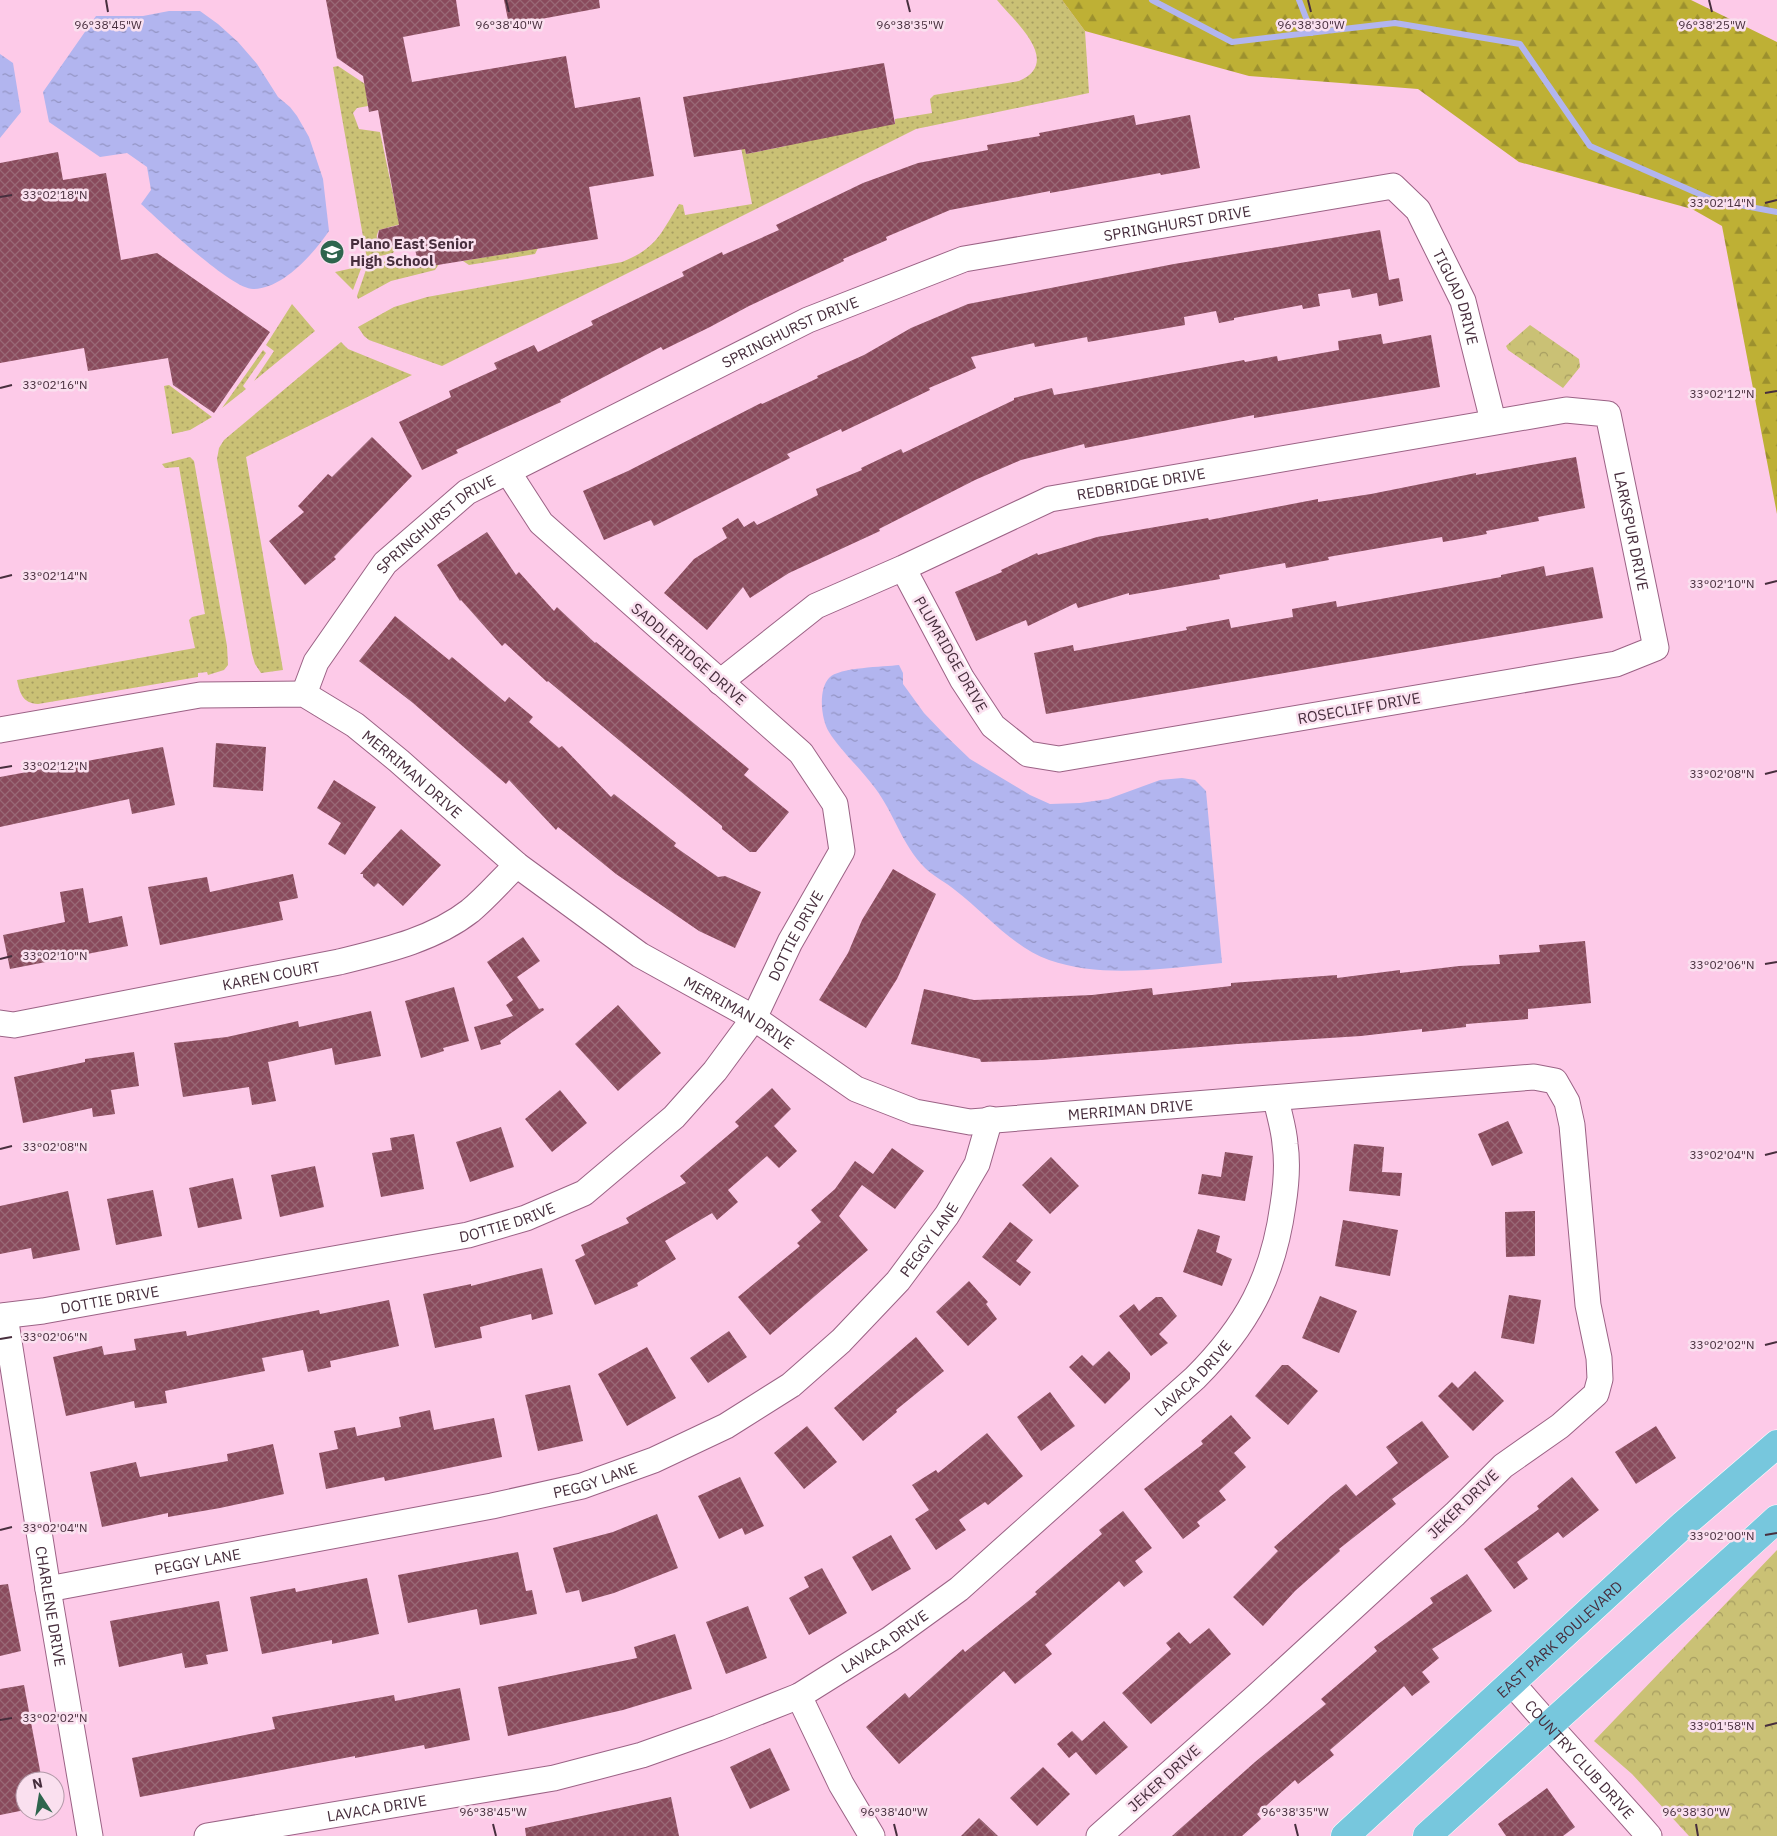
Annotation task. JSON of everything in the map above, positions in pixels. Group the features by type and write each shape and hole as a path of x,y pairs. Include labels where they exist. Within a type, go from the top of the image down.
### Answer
{"main road":[{"name":"EAST PARK BOULEVARD","path":"1345,1836 1684,1524 1777,1444"},
{"path":"1427,1836 1777,1519"}],"street":[{"name":"TIGUAD DRIVE","path":"1393,186 1418,210 1463,301 1492,421"},
{"name":"SPRINGHURST DRIVE","path":"304,694 316,662 385,563 467,492 808,320 964,259 1393,186"},
{"name":"REDBRIDGE DRIVE","path":"720,682 816,606 903,568 1050,499 1492,421 1566,410 1608,414"},
{"name":"LARKSPUR DRIVE","path":"1608,414 1656,648"},
{"name":"SADDLERIDGE DRIVE","path":"508,472 541,523 801,753 836,804 842,851"},
{"name":"PLUMRIDGE DRIVE","path":"903,568 962,679 993,726 1028,754 1059,759"},
{"name":"ROSECLIFF DRIVE","path":"1059,759 1616,664 1656,648"},
{"path":"0,730 200,694 304,694"},
{"name":"MERRIMAN DRIVE","path":"304,694 355,725 399,761 517,865 640,955 754,1018 856,1089 915,1112 970,1122 1534,1078 1555,1080"},
{"name":"DOTTIE DRIVE","path":"2,1316 43,1311 468,1235 526,1218 584,1193 674,1117 715,1071 754,1018 790,942 842,851"},
{"name":"KAREN COURT","path":"0,1023 14,1025 338,962 388,949 435,932 470,911 517,865"},
{"name":"JEKER DRIVE","path":"1099,1836 1332,1627 1455,1514 1503,1466 1560,1426 1596,1394 1600,1379 1599,1358 1588,1305 1572,1125 1567,1102 1555,1080"},
{"name":"LAVACA DRIVE","path":"207,1836 554,1778 642,1755 799,1696 890,1639 959,1589 1196,1378 1223,1350 1248,1312 1269,1269 1279,1236 1286,1188 1286,1145 1276,1099"},
{"name":"PEGGY LANE","path":"48,1589 492,1506 582,1486 654,1460 726,1426 792,1385 841,1341 898,1281 947,1215 977,1164 990,1119"},
{"name":"CHARLENE DRIVE","path":"2,1316 90,1836"},
{"name":"COUNTRY CLUB DRIVE","path":"1512,1682 1548,1726 1592,1770 1649,1836"},
{"path":"799,1696 841,1784 872,1836"}],"green space":[{"path":"997,0 1062,0 1085,31 1089,93 916,129 442,366 369,340 358,327 394,307 427,297 622,262 634,257 657,239 679,204 683,205 685,215 752,204 737,127 741,126 746,154 786,146 783,120 895,124 895,119 932,113 930,99 934,95 1019,81 1031,73 1037,63 1036,53 1031,41 1023,30"},
{"path":"1062,0 1691,0 1777,42 1777,514 1722,226 1692,209 1519,162 1418,89 1249,76 1085,31"},
{"path":"338,66 365,84 368,106 357,108 353,113 359,129 380,132 398,218 401,224 379,230 377,235 378,242 381,244 397,247 393,253 367,259 333,67"},
{"path":"538,248 535,254 469,265 463,261"},
{"path":"417,257 439,264 435,270 391,281 358,299 357,296 368,264"},
{"path":"362,266 353,290 335,272"},
{"path":"292,304 315,331 254,381 274,351 266,345"},
{"path":"1530,325 1579,359 1580,367 1563,388 1508,350 1506,346"},
{"path":"341,342 348,349 412,375 246,457 283,670 261,673 255,664 252,654 217,459 219,448 224,440"},
{"path":"263,350 266,353 243,386 246,389 222,408"},
{"path":"169,385 212,417 190,430 172,434 164,386"},
{"path":"190,457 194,461 227,646 228,665 224,670 208,675 207,672 198,673 198,677 38,704 28,702 21,693 17,680 195,648 189,620 192,617 205,614 179,467 165,468 162,464"},
{"path":"1777,1550 1777,1836 1689,1836 1632,1774 1594,1741"}],"water":[{"path":"169,11 200,11 238,42 257,64 278,97 297,116 309,137 323,179 329,231 297,268 275,283 253,289 243,286 213,267 141,204 151,190 147,167 127,153 100,157 49,122 43,92 96,16 143,16"},
{"path":"0,54 13,63 21,112 0,138"},
{"path":"899,665 903,673 903,684 924,713 970,759 1030,795 1050,804 1080,803 1108,799 1160,780 1182,778 1195,780 1206,791 1222,963 1135,971 1113,971 1070,966 1049,960 1023,947 966,899 925,868 910,849 875,788 829,732 824,720 822,705 823,690 829,678 834,674 862,668"}],"building":[{"path":"326,0 456,0 460,26 403,37 412,82 566,56 575,108 640,97 654,176 589,187 598,239 419,268 414,244 383,246 377,242 379,230 399,225 378,110 369,112 363,76 337,58"},
{"path":"504,0 599,0 600,8 509,25"},
{"path":"884,63 895,124 746,154 745,149 694,157 683,97"},
{"path":"1134,115 1136,125 1190,115 1200,168 1161,175 1160,173 1050,193 1050,191 950,210 886,237 887,240 843,259 844,261 749,306 663,350 661,347 560,400 561,402 456,450 458,453 422,470 399,422 451,397 449,391 497,369 494,363 534,345 538,352 593,325 591,321 684,276 682,272 722,252 723,255 779,230 776,225 863,183 918,163 988,150 987,145 1040,136 1039,133"},
{"path":"58,152 63,180 106,173 121,260 157,253 270,332 214,413 173,385 168,358 88,371 84,348 0,363 0,163"},
{"path":"1380,230 1389,280 1399,278 1403,301 1379,306 1377,293 1352,298 1350,289 1318,294 1320,306 1303,309 1302,305 1234,318 1234,320 1219,323 1216,311 1184,317 1185,325 1088,342 1087,337 1035,347 1034,343 971,357 976,368 929,388 930,390 842,432 841,429 787,454 790,458 654,526 651,520 604,540 583,491 628,471 761,403 818,378 817,376 864,355 911,328 968,304 1174,264"},
{"path":"1381,334 1383,344 1431,335 1440,387 1254,418 1254,415 1085,448 1084,444 1021,460 975,480 879,529 880,531 789,573 750,598 743,587 707,630 664,593 694,559 727,538 722,528 738,518 744,527 754,521 757,525 818,495 816,489 862,470 861,468 901,449 903,453 1014,400 1014,398 1052,388 1054,395 1244,360 1245,362 1277,356 1278,361 1339,350 1338,341"},
{"path":"372,437 412,476 334,557 336,559 305,585 269,541 304,512 298,506 328,474 332,477"},
{"path":"1576,457 1585,508 1538,517 1539,521 1486,531 1487,534 1443,542 1442,537 1328,557 1329,560 1286,568 1285,563 1219,575 1220,579 1129,595 1129,593 1078,608 1076,603 1028,626 1026,620 976,641 955,592 1002,572 1001,570 1037,553 1038,555 1097,537 1208,518 1209,520 1318,499 1318,502 1371,494 1476,473 1476,475"},
{"path":"487,532 516,575 519,572 554,611 557,607 595,643 749,769 744,775 789,812 756,852 750,852 722,829 722,826 547,682 505,643 502,646 460,601 437,565"},
{"path":"1544,566 1546,576 1593,567 1603,618 1046,714 1034,653 1073,645 1074,651 1187,630 1186,627 1229,619 1231,628 1293,617 1292,609 1336,601 1337,607 1501,577 1501,575"},
{"path":"395,616 449,660 452,657 505,702 509,697 533,717 529,722 559,748 562,746 611,797 614,794 676,843 674,846 718,877 725,876 761,892 735,948 699,931 616,874 558,827 556,830 509,780 506,784 413,703 359,661"},
{"path":"216,743 266,747 263,791 213,787"},
{"path":"163,747 175,805 132,814 129,799 0,827 0,777"},
{"path":"334,780 376,807 345,855 328,844 341,823 317,808"},
{"path":"401,829 441,865 403,906 378,883 374,887 363,877 363,874 360,874"},
{"path":"893,869 936,894 897,979 866,1028 819,1000 848,953 862,920"},
{"path":"293,874 298,898 279,902 283,920 160,945 148,887 207,877 210,892"},
{"path":"83,888 89,923 122,916 128,946 10,969 3,935 65,922 60,892"},
{"path":"523,937 540,961 517,977 539,1009 543,1008 544,1010 500,1041 501,1044 481,1050 474,1027 513,1016 506,1005 513,1000 487,962"},
{"path":"1585,941 1591,1003 1528,1009 1528,1019 1466,1024 1466,1027 1422,1032 1422,1029 1361,1036 1041,1060 981,1062 980,1059 911,1044 924,989 974,1000 1092,995 1152,988 1153,995 1231,986 1231,983 1337,975 1337,978 1400,970 1400,973 1459,966 1500,964 1499,955 1540,952 1539,945"},
{"path":"454,987 469,1041 443,1048 444,1051 421,1058 405,1001"},
{"path":"618,1005 661,1053 618,1091 575,1044"},
{"path":"371,1011 381,1056 335,1065 332,1048 268,1062 276,1101 252,1105 249,1087 183,1097 174,1043 227,1037 298,1021 299,1027"},
{"path":"134,1052 139,1086 111,1090 115,1114 93,1117 92,1108 23,1123 14,1077 85,1062 85,1059"},
{"path":"772,1088 791,1109 774,1126 797,1151 779,1168 767,1156 728,1190 738,1202 717,1220 712,1213 665,1241 676,1259 637,1283 638,1286 595,1305 575,1260 585,1255 581,1245 629,1223 626,1218 686,1183 680,1176 739,1126 735,1122"},
{"path":"560,1090 587,1123 552,1152 525,1119"},
{"path":"1508,1121 1523,1153 1492,1166 1478,1134"},
{"path":"501,1127 514,1167 470,1182 456,1142"},
{"path":"414,1134 424,1189 381,1197 372,1153 392,1150 390,1138"},
{"path":"1354,1144 1384,1147 1382,1172 1402,1173 1400,1196 1349,1191"},
{"path":"892,1148 924,1171 895,1209 862,1185 839,1216 868,1250 770,1335 738,1297 800,1246 797,1243 821,1222 811,1210 835,1189 855,1161 873,1174"},
{"path":"1225,1152 1253,1156 1245,1201 1198,1194 1202,1174 1221,1177"},
{"path":"1051,1157 1079,1186 1050,1214 1022,1185"},
{"path":"315,1166 324,1207 280,1217 271,1175"},
{"path":"233,1178 242,1219 198,1228 189,1188"},
{"path":"153,1190 162,1236 116,1245 107,1199"},
{"path":"68,1191 80,1250 33,1259 31,1248 0,1254 0,1206"},
{"path":"1535,1211 1535,1256 1506,1257 1505,1212"},
{"path":"1343,1220 1398,1230 1390,1276 1335,1266"},
{"path":"1010,1222 1033,1240 1016,1261 1031,1272 1020,1286 982,1257"},
{"path":"1198,1229 1220,1236 1216,1252 1232,1259 1222,1286 1183,1272"},
{"path":"542,1268 553,1314 532,1320 531,1314 480,1327 482,1338 435,1348 423,1294 471,1284 471,1286"},
{"path":"969,1281 988,1302 986,1304 997,1319 968,1346 936,1312"},
{"path":"1509,1295 1541,1300 1534,1344 1501,1338"},
{"path":"1320,1296 1357,1311 1339,1353 1302,1338"},
{"path":"1156,1297 1162,1297 1177,1316 1159,1334 1168,1343 1151,1356 1119,1316 1134,1304 1139,1311"},
{"path":"389,1300 399,1346 330,1361 331,1367 308,1372 303,1350 262,1358 265,1371 165,1391 167,1403 135,1408 134,1401 66,1416 53,1357 102,1346 104,1355 136,1350 134,1339 186,1331 187,1336 319,1310 320,1314"},
{"path":"729,1331 747,1357 708,1383 690,1358"},
{"path":"916,1337 944,1371 896,1410 897,1412 863,1441 834,1408"},
{"path":"647,1347 676,1398 627,1426 598,1374"},
{"path":"1109,1351 1130,1373 1130,1379 1105,1404 1069,1367 1082,1355 1093,1366"},
{"path":"1282,1365 1288,1365 1318,1391 1288,1425 1255,1396"},
{"path":"1475,1371 1504,1401 1473,1431 1438,1396 1452,1382 1458,1388"},
{"path":"570,1385 583,1441 538,1451 525,1395"},
{"path":"1050,1392 1075,1426 1041,1451 1017,1417"},
{"path":"430,1410 434,1430 494,1418 502,1457 385,1481 384,1477 326,1489 319,1453 338,1449 334,1431 355,1427 357,1436 401,1427 399,1417"},
{"path":"1231,1415 1251,1438 1234,1453 1246,1467 1219,1491 1226,1500 1197,1522 1200,1526 1183,1539 1144,1489 1203,1444 1201,1441"},
{"path":"1422,1421 1449,1457 1392,1499 1396,1504 1339,1549 1340,1551 1295,1591 1263,1626 1233,1597 1278,1551 1274,1547 1331,1496 1346,1484 1356,1496 1398,1463 1386,1447"},
{"path":"807,1426 837,1462 804,1489 774,1453"},
{"path":"1656,1426 1676,1458 1636,1484 1615,1452"},
{"path":"987,1433 1023,1476 988,1505 985,1502 959,1520 966,1530 936,1550 915,1519 929,1510 912,1485 936,1470 938,1473"},
{"path":"273,1444 284,1494 220,1508 168,1517 168,1513 102,1527 90,1472 136,1462 140,1477 228,1461 227,1454"},
{"path":"740,1477 764,1526 745,1535 742,1528 719,1539 698,1496"},
{"path":"1572,1477 1599,1510 1563,1538 1558,1532 1517,1562 1528,1579 1514,1589 1484,1549 1539,1509 1537,1506"},
{"path":"1123,1511 1152,1548 1135,1561 1143,1572 1124,1587 1119,1581 1045,1645 1052,1654 1015,1684 1004,1671 899,1764 866,1727 905,1693 909,1698 963,1649 965,1652 1037,1594 1035,1592 1102,1534 1099,1530"},
{"path":"657,1514 678,1568 614,1593 582,1602 579,1590 566,1593 553,1548 613,1532"},
{"path":"891,1535 911,1569 872,1591 852,1557"},
{"path":"518,1552 526,1591 532,1590 537,1614 480,1625 477,1609 408,1623 398,1575"},
{"path":"822,1568 847,1613 809,1635 789,1598 809,1587 804,1577"},
{"path":"1467,1574 1492,1611 1432,1649 1439,1658 1422,1672 1430,1682 1412,1696 1404,1686 1330,1750 1334,1755 1298,1784 1295,1780 1257,1814 1261,1819 1242,1836 1172,1836 1255,1762 1326,1704 1321,1699 1377,1651 1374,1647 1433,1603 1430,1598"},
{"path":"367,1578 379,1634 332,1644 332,1640 262,1654 250,1597 295,1588 296,1592"},
{"path":"8,1584 21,1651 0,1656 0,1585"},
{"path":"219,1601 228,1651 206,1655 208,1664 185,1668 182,1653 119,1667 110,1621"},
{"path":"748,1606 767,1658 726,1674 706,1622"},
{"path":"1209,1628 1231,1654 1151,1724 1122,1693 1171,1649 1166,1643 1179,1632 1190,1644"},
{"path":"675,1634 692,1689 623,1710 508,1736 498,1687 637,1658 634,1647"},
{"path":"24,1685 40,1771 15,1771 15,1812 0,1815 0,1689"},
{"path":"460,1688 470,1740 425,1749 424,1745 355,1758 355,1756 140,1797 132,1758 275,1729 272,1717 394,1695 395,1701"},
{"path":"1104,1721 1128,1747 1096,1775 1076,1752 1069,1758 1057,1744 1072,1731 1082,1741"},
{"path":"770,1748 790,1790 750,1809 730,1767"},
{"path":"1043,1767 1070,1794 1037,1826 1010,1798"},
{"path":"1547,1788 1575,1827 1563,1836 1506,1836 1498,1824"},
{"path":"671,1797 679,1836 526,1836 525,1828"},
{"path":"979,1818 998,1836 961,1836"}],"waterway":[{"path":"1152,0 1232,42 1395,23 1520,44 1590,146 1713,200 1777,212"},
{"path":"1299,0 1312,33"}],"place":[{"name":"Plano East Senior High School","path":"332,252"}]}
